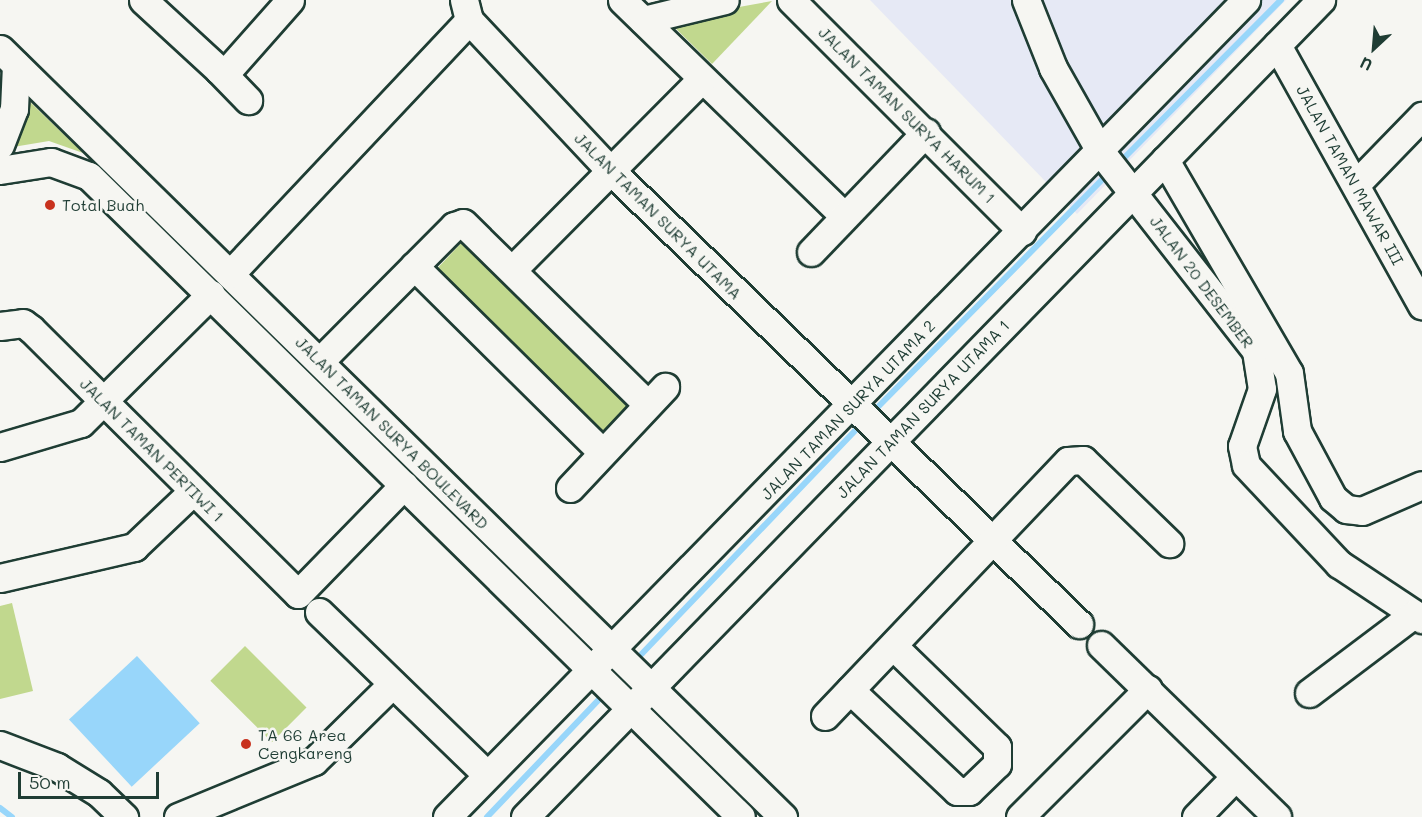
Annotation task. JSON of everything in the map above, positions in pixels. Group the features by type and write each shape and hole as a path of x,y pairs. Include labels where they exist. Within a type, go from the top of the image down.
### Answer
{"street":[{"path":"142,0 219,70 248,100"},
{"path":"219,70 229,69 290,0"},
{"path":"622,0 844,216"},
{"path":"643,20 724,0"},
{"name":"JALAN TAMAN SURYA HARUM 1","path":"791,0 926,132 1022,231"},
{"name":"JALAN 20 DESEMBER","path":"1026,0 1053,68 1104,157 1256,351 1262,388 1242,446 1246,465 1339,564 1418,617"},
{"name":"JALAN TAMAN SURYA UTAMA 2","path":"447,817 486,774 598,675 856,411 1022,231 1104,157 1246,0"},
{"name":"JALAN TAMAN SURYA UTAMA 1","path":"525,817 648,683 1130,188 1165,160 1321,0"},
{"name":"JALAN TAMAN SURYA UTAMA","path":"230,274 466,10 610,170 886,441 1079,624"},
{"name":"JALAN TAMAN MAWAR III","path":"1277,45 1356,184 1418,284"},
{"path":"0,145 14,109 8,57"},
{"name":"JALAN TAMAN SURYA BOULEVARD","path":"8,57 783,817"},
{"path":"513,269 702,80"},
{"path":"1356,184 1422,116"},
{"path":"811,252 926,132"},
{"path":"1165,160 1289,374 1297,431 1333,498 1346,509 1362,511 1422,485"},
{"name":"JALAN TAMAN SURYA BOULEVARD","path":"0,170 51,162 82,171 211,294 741,817"},
{"path":"320,361 461,220 656,396 570,489"},
{"path":"414,266 602,452"},
{"path":"0,447 68,431 102,401 211,294"},
{"name":"JALAN TAMAN PERTIWI 1","path":"0,326 23,323 31,329 192,492 298,594 404,485"},
{"path":"825,716 1076,459 1169,543"},
{"path":"0,578 134,547 192,492"},
{"path":"319,612 486,774"},
{"path":"1309,693 1418,617"},
{"path":"1101,645 1277,817"},
{"path":"850,690 957,792 969,790 997,764 997,747 893,646"},
{"path":"177,817 314,761 393,684"},
{"path":"1020,817 1148,689"},
{"path":"0,745 57,767 99,793 124,817"},
{"path":"1196,817 1235,777"}],"shaded area":[{"path":"870,0 1286,0 1077,214"}],"green space":[{"path":"772,1 712,64 667,20"},
{"path":"29,101 83,153 49,141 7,148"},
{"path":"464,240 637,401 599,441 432,274"},
{"path":"12,603 33,691 0,699 0,606"},
{"path":"245,646 307,708 272,742 210,681"}],"water":[{"path":"137,656 200,723 132,787 69,719"}],"waterway":[{"path":"1119,163 1281,0"},
{"path":"872,413 1110,172"},
{"path":"634,662 863,422"},
{"path":"487,817 604,694"},
{"path":"0,808 12,817"}],"place":[{"name":"Total Buah","path":"50,205"},
{"name":"TA 66 Area Cengkareng","path":"246,744"}]}
